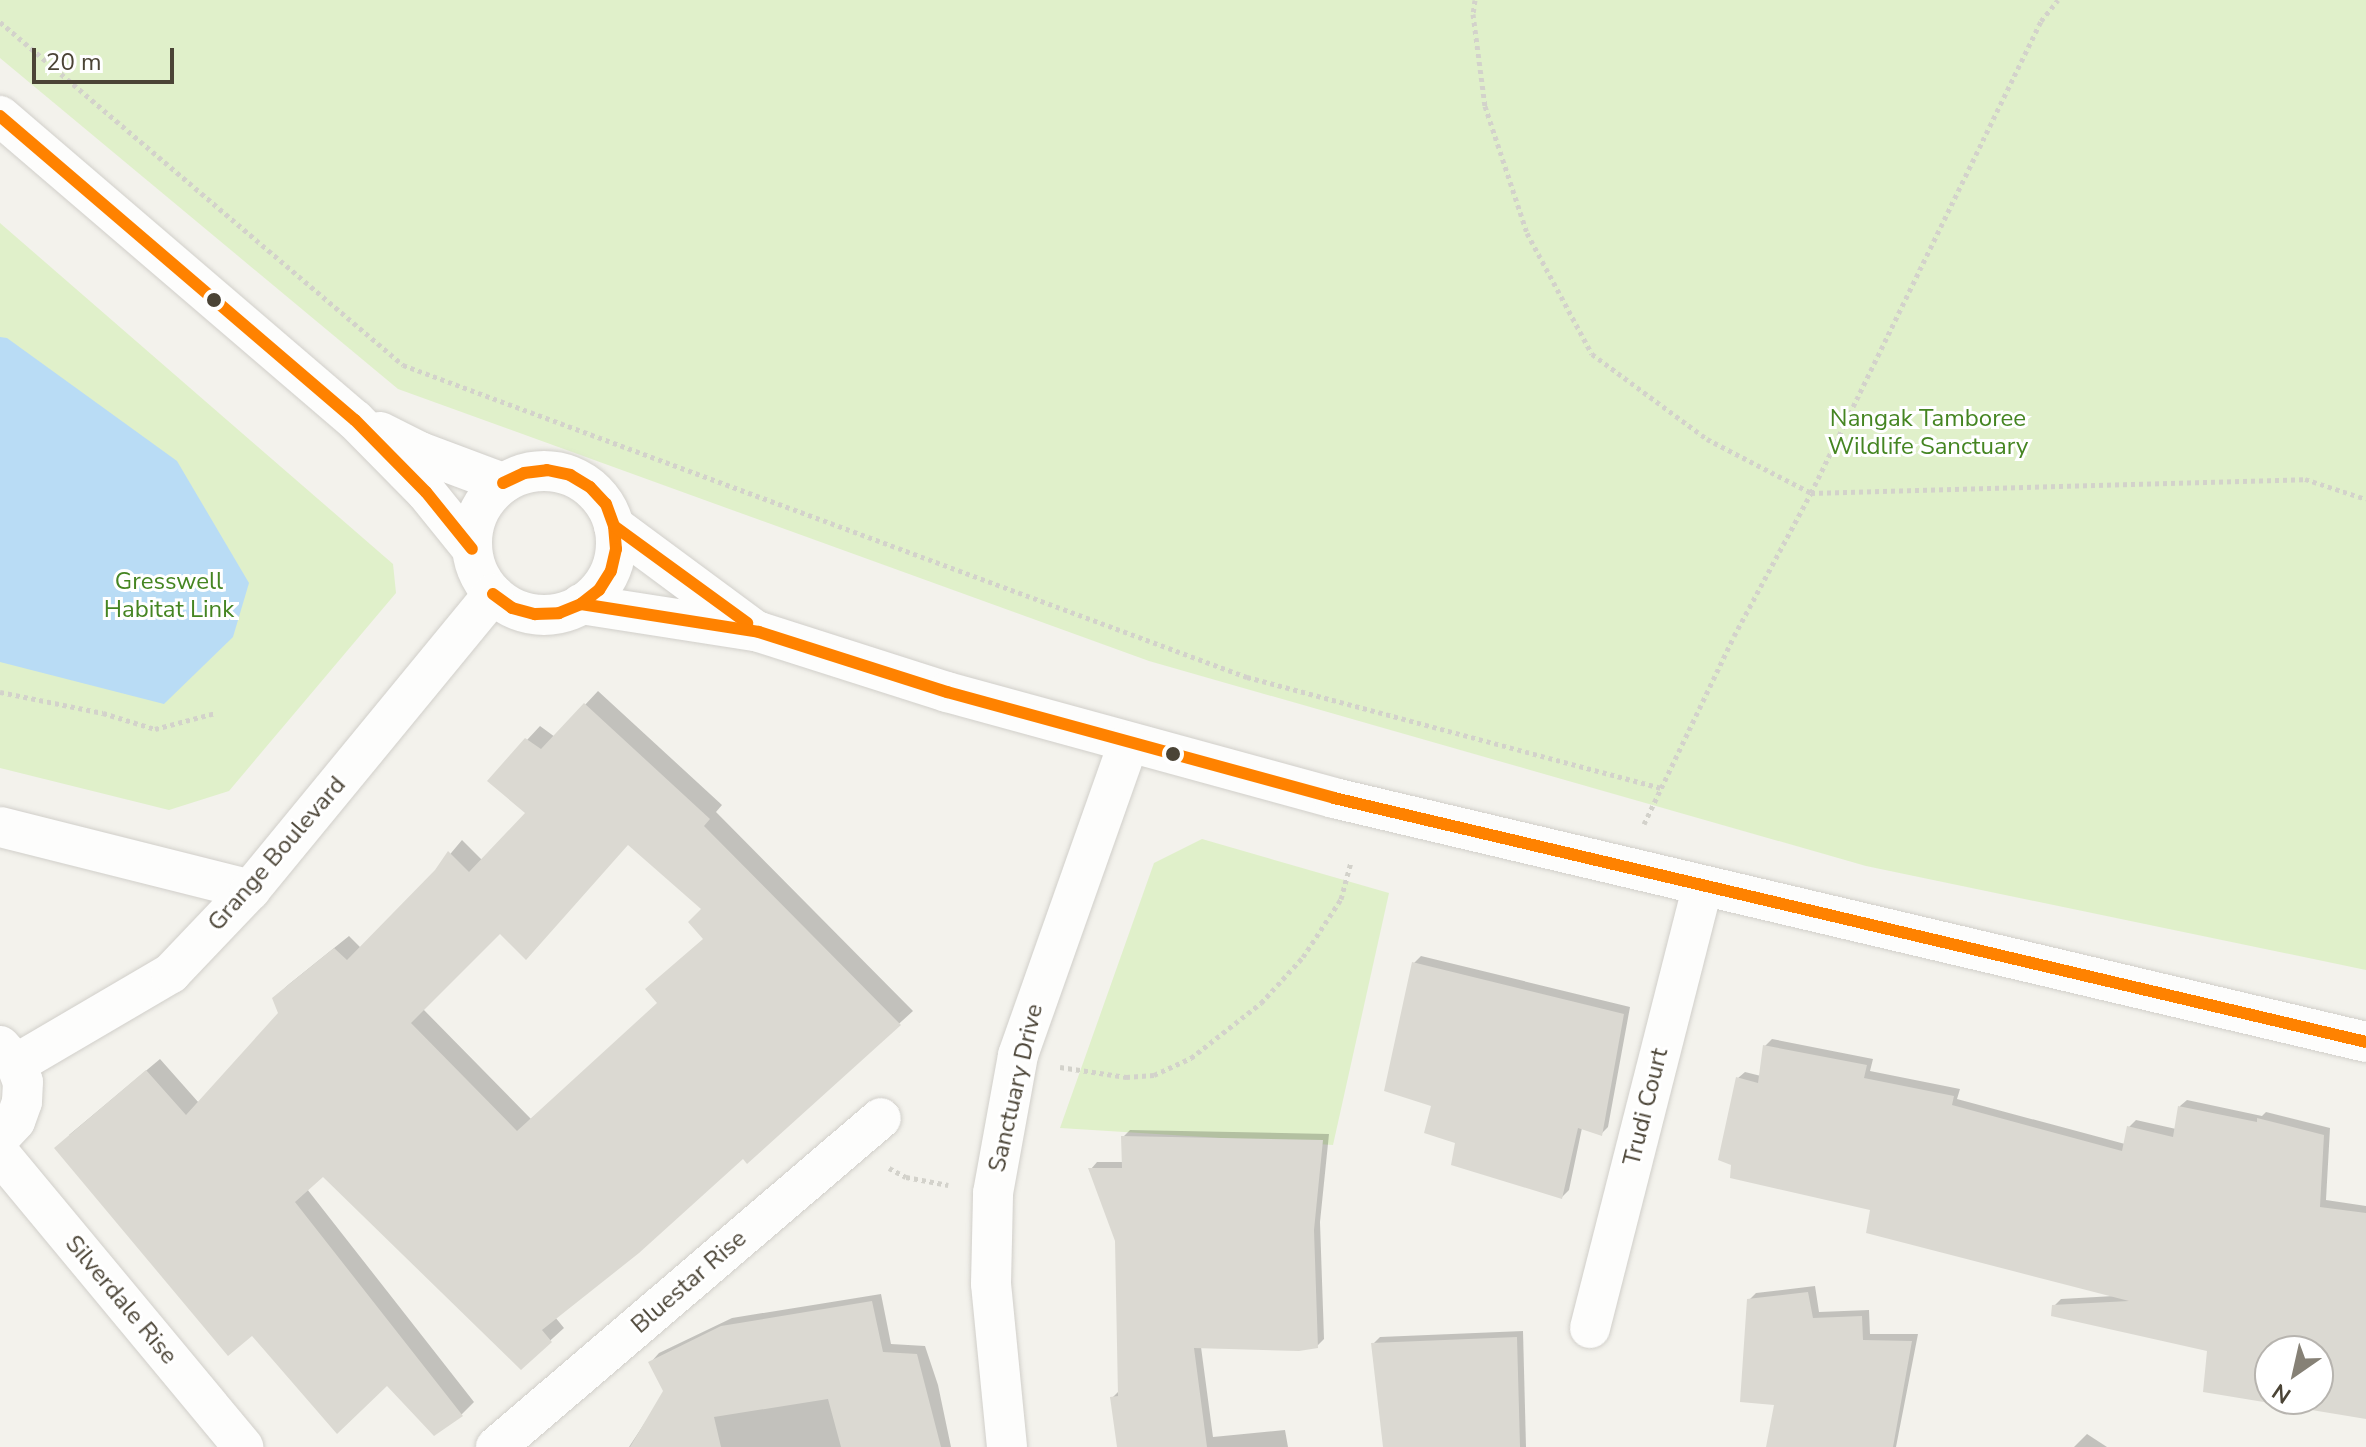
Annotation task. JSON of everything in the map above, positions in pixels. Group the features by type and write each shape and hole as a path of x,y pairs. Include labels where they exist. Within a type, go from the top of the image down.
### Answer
{"street":[{"path":"0,116 355,420 426,492 472,549"},
{"path":"355,420 420,452 503,483"},
{"path":"547,470 570,475 590,487 606,504 614,526 616,549 611,571 599,590 581,604 559,613 535,614 512,608 493,594 475,566 472,549 478,512 503,483 524,473 547,470"},
{"path":"614,526 759,632"},
{"name":"Grange Boulevard","path":"8,1055 171,973 250,890 493,594"},
{"path":"581,604 759,632 947,692 1128,744 1623,869 2366,1042"},
{"name":"Sanctuary Drive","path":"1007,1447 991,1284 993,1193 1018,1055 1128,744"},
{"path":"0,827 250,890"},
{"name":"Trudi Court","path":"1590,1328 1702,887"},
{"path":"0,1137 15,1121 22,1102 23,1082 8,1055"},
{"name":"Bluestar Rise","path":"496,1447 868,1128"},
{"name":"Silverdale Rise","path":"0,1154 243,1447"}],"path":[{"path":"1475,0 1473,14 1485,106 1527,233 1592,354 1707,439 1811,493 2305,479 2366,499"},
{"path":"1623,869 1734,636 1811,493 2041,21 2058,0"},
{"path":"0,22 403,365 1247,677 1661,788"},
{"path":"0,692 103,713 155,729 215,713"},
{"path":"1018,1055 1072,1070 1126,1077 1154,1075 1191,1058 1261,1003 1303,957 1341,899 1351,862"},
{"path":"868,1128 875,1159 906,1177 993,1193"}],"green space":[{"name":"Nangak Tamboree Wildlife Sanctuary","path":"0,0 2366,0 2366,970 1866,866 1149,661 398,389 0,58"},
{"name":"Gresswell Habitat Link","path":"0,223 393,564 396,593 229,791 169,810 0,768"},
{"path":"1202,839 1389,893 1333,1145 1060,1128 1154,863"}],"water":[{"path":"0,337 7,338 177,461 249,583 233,637 164,704 0,662"}],"building":[{"path":"584,703 710,819 704,826 901,1025 747,1164 743,1159 639,1253 542,1330 552,1342 521,1370 323,1177 295,1202 463,1416 434,1436 387,1386 337,1434 252,1336 228,1356 54,1148 146,1070 186,1115 278,1013 272,998 334,948 347,960 435,870 448,851 469,872 525,813 487,781 525,738 541,749","holes":["628,845 701,909 688,922 703,939 645,989 657,1003 517,1131 411,1023 500,934 526,960"]},
{"path":"1412,962 1624,1014 1602,1136 1578,1128 1562,1199 1451,1165 1455,1143 1424,1133 1431,1106 1384,1091"},
{"path":"1763,1045 1867,1065 1864,1078 1954,1096 1952,1105 2122,1151 2127,1126 2173,1137 2178,1106 2257,1122 2257,1118 2324,1135 2320,1207 2366,1213 2366,1419 2334,1414 2334,1335 2254,1335 2254,1400 2203,1392 2207,1351 2051,1316 2052,1305 2129,1301 1866,1233 1870,1210 1730,1178 1731,1165 1718,1160 1736,1077 1758,1083"},
{"path":"1121,1136 1323,1140 1314,1230 1318,1348 1299,1351 1194,1348 1207,1447 1117,1447 1110,1397 1118,1396 1115,1241 1088,1168 1122,1168"},
{"path":"1808,1292 1813,1318 1862,1316 1863,1340 1912,1341 1893,1447 1766,1447 1774,1405 1740,1402 1747,1299"},
{"path":"872,1301 883,1352 917,1354 941,1447 841,1447 828,1399 714,1417 721,1447 630,1447 663,1391 648,1362 721,1326"},
{"path":"1517,1337 1520,1447 1383,1447 1371,1343"}],"transit line":[{"path":"0,116 355,420 426,492 472,549"},
{"path":"503,483 524,473 547,470 570,475 590,487 606,504 614,526 616,549 611,571"},
{"path":"614,526 747,623"},
{"path":"493,594 512,608 535,614 559,613 581,604 599,590 611,571"},
{"path":"581,604 759,632 947,692 1334,798 2366,1042"}]}
